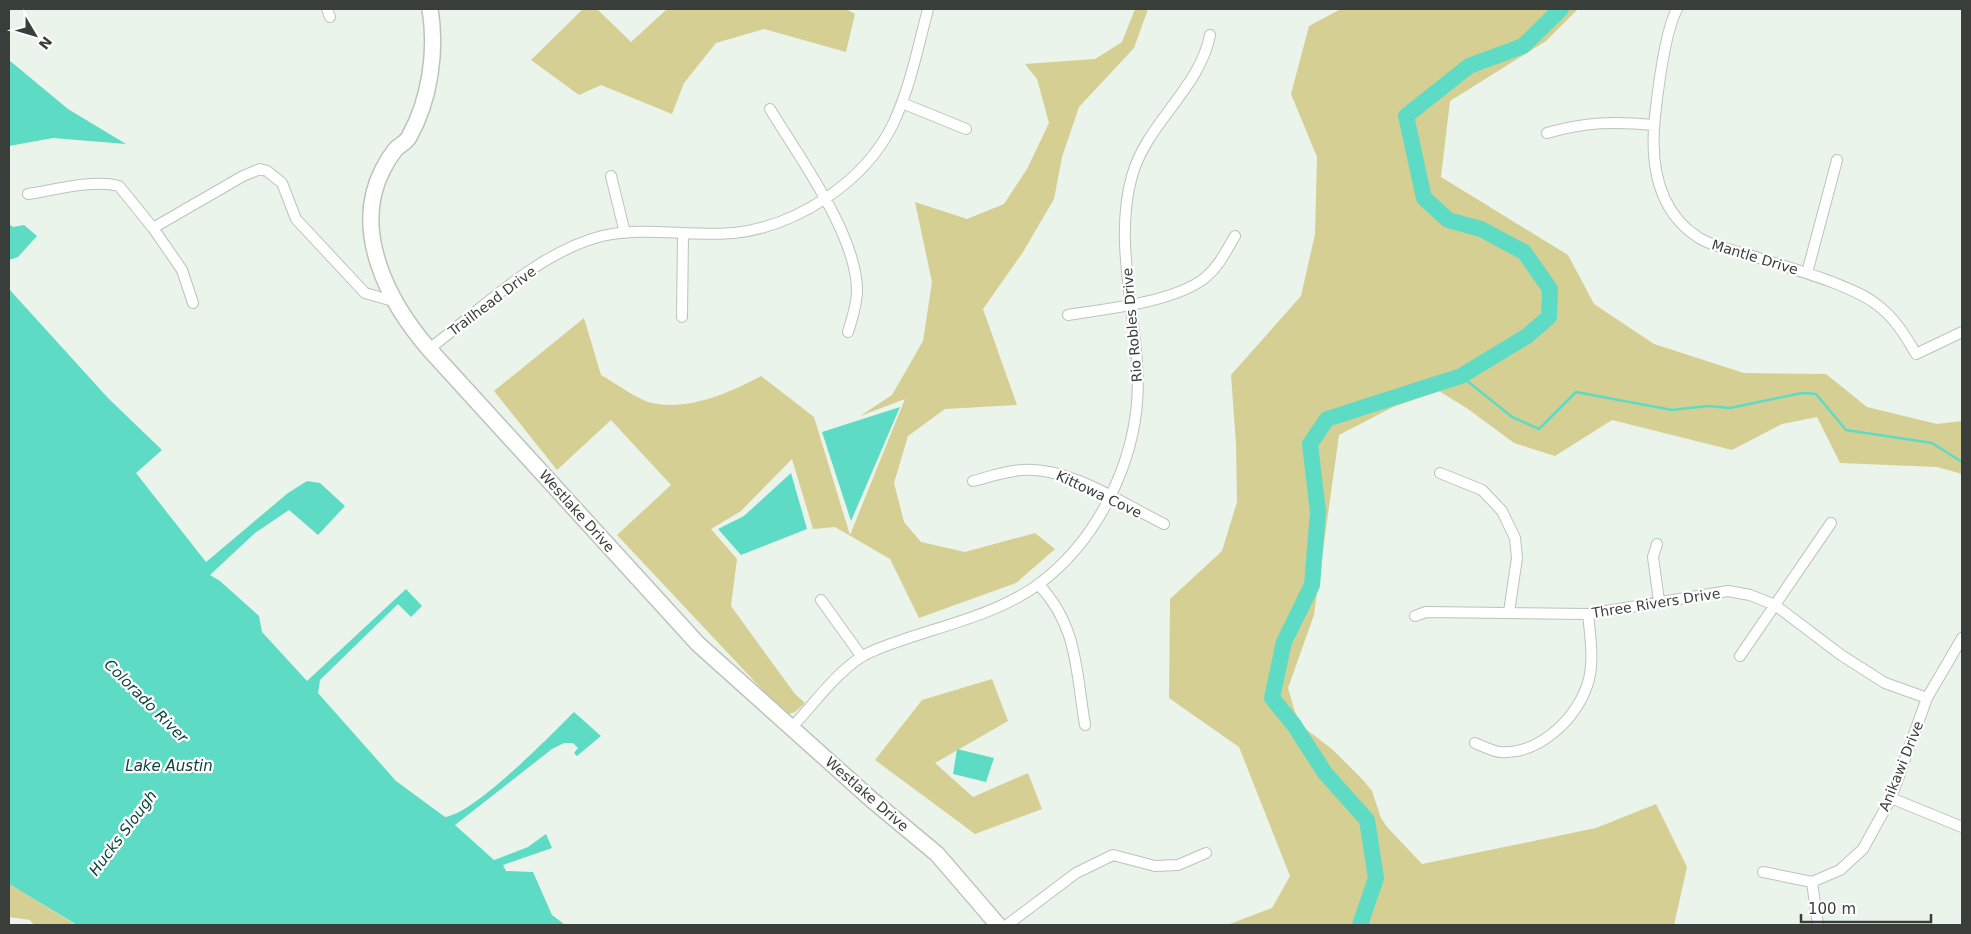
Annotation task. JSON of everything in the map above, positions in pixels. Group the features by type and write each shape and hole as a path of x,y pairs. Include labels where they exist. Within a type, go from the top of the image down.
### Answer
{"street":[{"name":"Westlake Drive","path":"430,9 434,34 424,108 408,140 396,149 383,169 371,206 371,224 379,264 393,300 409,326 698,644 937,854 998,925"},
{"name":"Trailhead Drive","path":"429,349 532,269 557,255 601,236 625,232 683,235 734,233 773,225 841,186 872,157 885,138 902,103 928,9"},
{"name":"Mantle Drive","path":"1677,9 1658,86 1654,125 1655,169 1665,200 1691,231 1719,247 1807,273 1862,295 1876,304 1898,325 1916,354 1962,332"},
{"name":"Rio Robles Drive","path":"792,727 823,692 862,657 884,646 987,611 1038,584 1079,544 1110,497 1128,452 1136,407 1138,366 1125,246 1125,206 1132,173 1153,135 1193,75 1208,45 1210,35"},
{"path":"902,103 966,129"},
{"path":"770,109 844,234 856,276 858,293 848,332"},
{"path":"1547,133 1585,123 1605,122 1654,125"},
{"path":"1807,273 1837,160"},
{"path":"153,228 242,176 260,169 267,171 282,182 296,219 365,293 393,300"},
{"path":"611,176 625,232"},
{"path":"28,194 110,184 119,186 153,228 182,270 193,303"},
{"path":"682,317 683,235"},
{"path":"1068,315 1132,305 1194,285 1214,270 1235,236"},
{"name":"Kittowa Cove","path":"973,481 1007,472 1037,470 1069,477 1164,524"},
{"path":"1440,473 1482,490 1502,511 1515,538 1517,558 1509,612"},
{"path":"1740,656 1831,524"},
{"path":"1657,544 1653,557 1659,602"},
{"path":"1038,584 1058,607 1070,632 1085,725"},
{"name":"Three Rivers Drive","path":"1415,616 1426,612 1588,614 1728,591 1750,595 1776,605 1841,655 1885,683 1927,698"},
{"path":"820,600 862,657"},
{"path":"1475,743 1500,752 1530,746 1562,728 1583,696 1589,680 1592,662 1588,614"},
{"name":"Anikawi Drive","path":"1812,882 1840,870 1863,849 1891,798 1927,698 1962,638"},
{"path":"1891,798 1962,827"},
{"path":"1007,925 1076,874 1113,855 1155,866 1178,865 1206,853"},
{"path":"1763,872 1812,882 1818,925"}],"shaded area":[{"path":"583,9 597,9 631,42 667,9 846,9 855,14 846,52 764,29 716,43 684,83 672,114 601,85 579,95 531,60"},
{"path":"1135,9 1148,9 1134,48 1079,107 1062,157 1054,199 1023,252 983,309 1017,405 945,409 908,436 894,483 904,522 921,542 965,552 1035,533 1055,549 1016,583 919,618 890,559 835,527 813,529 792,459 741,511 711,529 737,559 731,606 795,694 805,703 795,712 786,715 617,535 671,485 611,420 557,470 494,391 584,318 601,375 633,395 652,403 680,405 708,399 736,389 761,376 814,417 850,535 905,399 860,416 892,395 923,341 932,282 915,202 967,219 1004,204 1027,169 1049,123 1037,79 1025,64 1095,59 1122,42"},
{"path":"1341,9 1578,9 1546,41 1450,101 1441,177 1568,255 1594,304 1654,344 1744,373 1826,374 1867,407 1937,424 1962,421 1962,474 1937,467 1840,463 1817,417 1782,424 1732,450 1612,420 1555,456 1514,443 1468,409 1439,391 1393,407 1339,435 1314,615 1288,688 1295,712 1303,727 1332,749 1363,780 1372,791 1381,818 1387,827 1422,864 1596,828 1656,804 1687,867 1674,925 1227,925 1272,908 1290,876 1239,747 1169,698 1170,599 1222,551 1237,502 1236,444 1231,375 1301,296 1315,234 1317,157 1291,94 1309,26"},
{"path":"992,679 1008,721 935,763 973,797 1028,773 1042,809 975,834 875,760 922,700"},
{"path":"9,884 76,925 34,925 30,920 9,917"}],"water":[{"path":"9,60 68,109 126,144 53,138 9,146"},
{"path":"9,224 13,227 24,225 37,236 18,257 9,260"},
{"name":"Lake Austin","path":"9,289 108,398 162,450 136,473 206,562 288,493 307,481 320,483 345,506 318,535 289,510 255,533 210,575 220,581 259,616 262,632 307,681 406,589 422,606 411,617 398,604 320,680 318,693 396,781 445,817 458,813 492,789 531,755 574,712 601,736 577,756 574,753 578,748 573,743 564,743 552,749 455,825 494,860 528,847 546,834 552,848 503,865 506,871 533,872 552,915 565,925 77,925 9,884"},
{"path":"900,407 851,521 822,432"},
{"path":"791,473 807,529 741,555 718,529 744,516"},
{"path":"957,749 994,758 986,782 953,774"}],"waterway":[{"path":"1360,925 1376,878 1367,820 1325,773 1294,725 1272,698 1284,642 1312,585 1318,512 1310,444 1327,419 1461,376 1527,336 1549,317 1550,289 1524,252 1481,229 1448,220 1424,198 1406,116 1469,66 1523,46 1561,9"},
{"path":"1461,376 1512,417 1539,429 1576,392 1672,410 1708,406 1730,408 1802,393 1816,394 1846,430 1932,443 1962,462"}],"water label":[{"name":"Colorado River","path":"146,701"},
{"name":"Hucks Slough","path":"123,833"}]}
